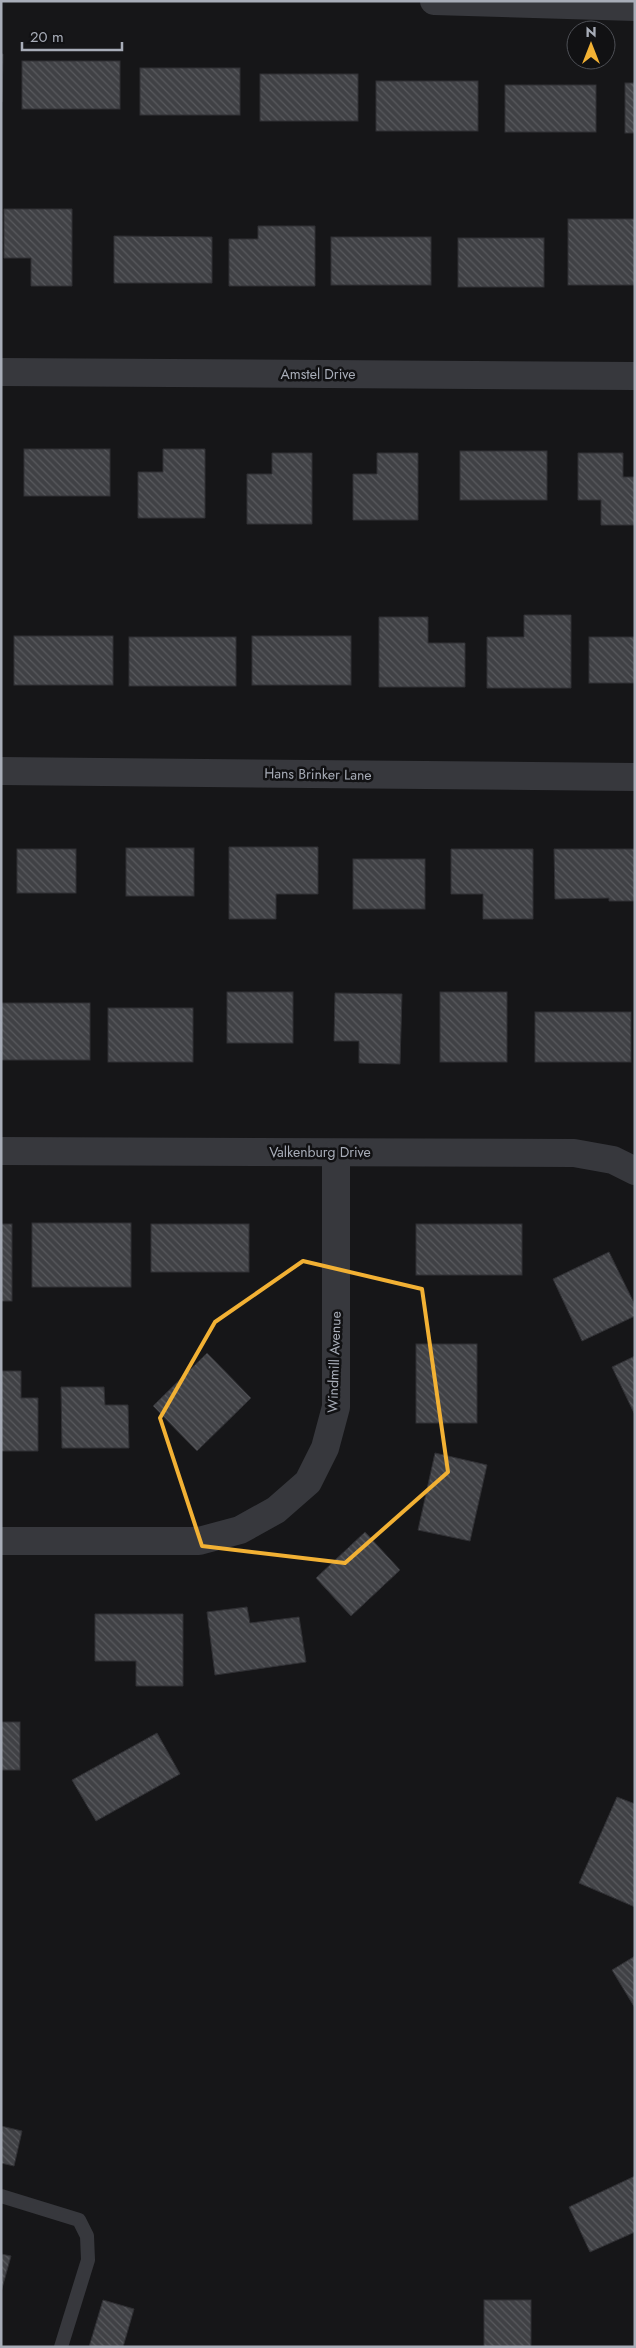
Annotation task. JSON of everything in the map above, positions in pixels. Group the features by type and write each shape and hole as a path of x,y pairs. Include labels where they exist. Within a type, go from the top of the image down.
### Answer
{"street":[{"path":"434,1 635,7"},
{"name":"Amstel Drive","path":"1,372 635,376"},
{"name":"Hans Brinker Lane","path":"1,771 635,777"},
{"name":"Valkenburg Drive","path":"1,1150 574,1152 613,1160 635,1171"},
{"name":"Windmill Avenue","path":"1,1541 199,1541 240,1530 269,1514 308,1482 326,1448 336,1407 336,1152"}],"lane":[{"path":"1,2196 78,2220 87,2236 88,2260 61,2347"}],"highlighted area":[{"path":"303,1261 422,1289 448,1472 345,1563 202,1546 160,1418 215,1322"}],"building":[{"path":"1,54 3,54 2,102 1,102"},
{"path":"22,61 120,61 120,109 22,109"},
{"path":"140,68 240,68 240,115 140,115"},
{"path":"260,74 358,74 358,121 260,121"},
{"path":"376,81 478,81 478,131 376,131"},
{"path":"625,83 635,83 635,133 625,133"},
{"path":"505,85 596,85 596,132 505,132"},
{"path":"4,209 72,209 72,286 31,286 31,258 4,258"},
{"path":"568,219 635,219 635,285 568,285"},
{"path":"258,226 315,226 315,286 229,286 229,239 258,239"},
{"path":"114,236 212,237 212,283 114,283"},
{"path":"331,237 431,237 431,285 331,285"},
{"path":"458,238 544,238 544,287 458,287"},
{"path":"24,449 110,449 110,496 24,496"},
{"path":"163,449 205,449 205,518 138,518 138,472 163,472"},
{"path":"460,451 547,451 547,500 460,500"},
{"path":"272,453 312,453 312,524 247,524 247,474 272,474"},
{"path":"377,453 418,453 418,520 353,520 353,474 377,474"},
{"path":"578,453 623,453 623,477 635,477 635,525 601,525 601,500 578,500"},
{"path":"524,615 571,615 571,688 487,688 487,637 524,637"},
{"path":"379,617 428,617 428,643 465,643 465,687 379,687"},
{"path":"14,636 113,636 113,685 14,685"},
{"path":"252,636 351,636 351,685 252,685"},
{"path":"129,637 236,637 236,686 129,686"},
{"path":"589,637 635,637 635,683 589,683"},
{"path":"229,847 318,847 318,894 276,894 276,919 229,919"},
{"path":"126,848 194,848 194,896 126,896"},
{"path":"17,849 76,849 76,893 17,893"},
{"path":"451,849 533,849 533,919 483,919 483,894 451,894"},
{"path":"554,849 635,849 635,901 609,901 609,898 555,899"},
{"path":"353,859 425,859 425,909 353,909"},
{"path":"227,992 293,992 293,1043 227,1043"},
{"path":"440,992 507,992 507,1062 440,1062"},
{"path":"335,993 402,994 400,1064 359,1063 359,1041 334,1041"},
{"path":"1,1003 90,1003 90,1060 1,1060"},
{"path":"108,1008 193,1008 193,1062 108,1062"},
{"path":"535,1012 631,1012 631,1062 535,1062"},
{"path":"32,1223 131,1223 131,1287 32,1287"},
{"path":"1,1224 12,1224 12,1301 1,1301"},
{"path":"151,1224 249,1224 249,1272 151,1272"},
{"path":"416,1224 522,1224 522,1275 416,1275"},
{"path":"609,1252 635,1305 635,1316 582,1341 553,1279"},
{"path":"416,1344 477,1344 477,1423 416,1423"},
{"path":"207,1353 251,1398 197,1451 153,1406"},
{"path":"635,1356 635,1415 612,1367"},
{"path":"1,1371 21,1371 21,1398 38,1398 38,1451 1,1451"},
{"path":"61,1387 104,1387 105,1405 128,1405 129,1448 62,1448"},
{"path":"435,1453 487,1465 470,1541 418,1530"},
{"path":"365,1532 400,1570 351,1616 316,1578"},
{"path":"247,1607 250,1623 299,1617 306,1662 215,1675 207,1612"},
{"path":"95,1614 183,1614 183,1686 136,1686 136,1661 95,1661"},
{"path":"1,1722 20,1722 20,1770 1,1770"},
{"path":"157,1733 180,1774 96,1821 72,1780"},
{"path":"617,1797 635,1804 635,1907 579,1883"},
{"path":"635,1956 635,2008 612,1970"},
{"path":"1,2126 22,2131 14,2166 1,2163"},
{"path":"635,2176 635,2232 590,2252 569,2207"},
{"path":"1,2254 11,2256 1,2292"},
{"path":"103,2300 134,2309 123,2347 89,2347"},
{"path":"484,2300 531,2300 531,2347 484,2347"}]}
